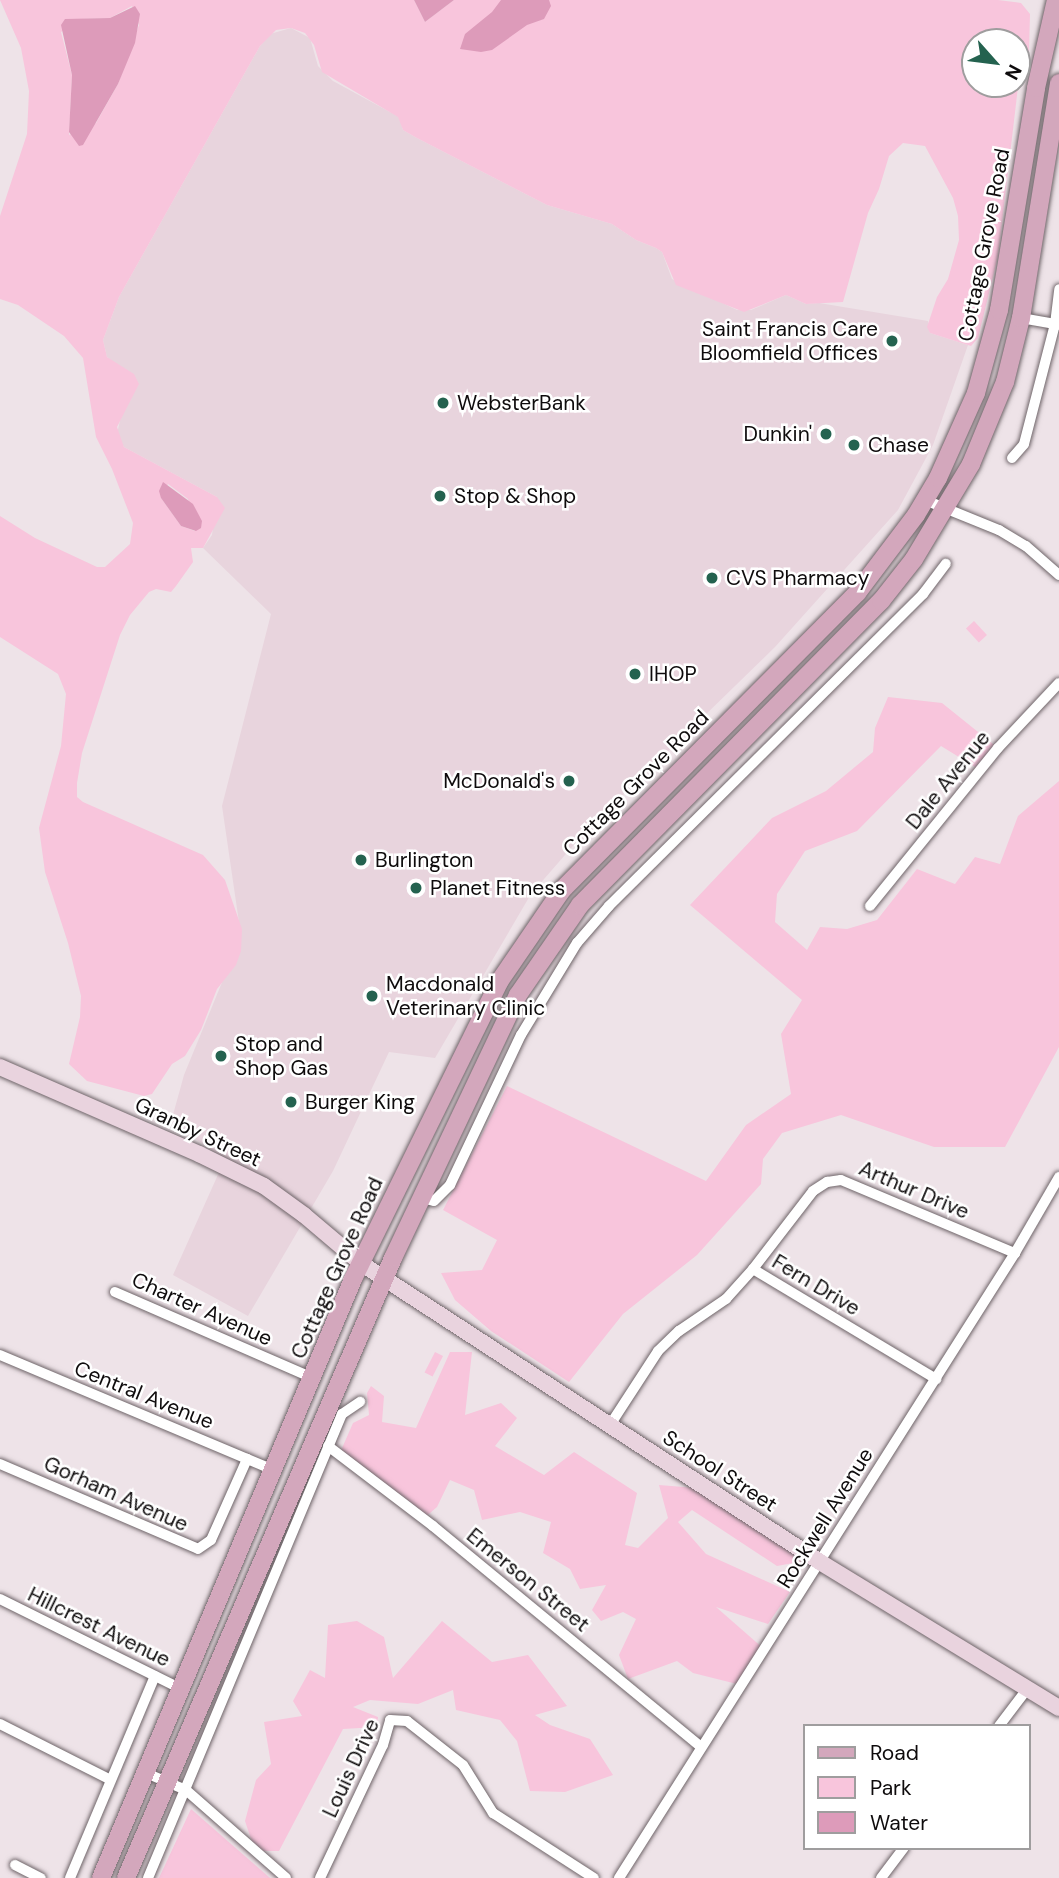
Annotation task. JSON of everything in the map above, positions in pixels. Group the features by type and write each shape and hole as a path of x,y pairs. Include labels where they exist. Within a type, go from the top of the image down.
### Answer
{"main road":[{"name":"Cottage Grove Road","path":"101,1878 362,1264 499,982 562,890 857,593 925,500 961,430 976,393 1004,288 1036,88 1056,0"},
{"path":"126,1878 384,1278 480,1070 529,977 580,905 881,601 914,559 971,464 1005,382 1021,318 1059,83"},
{"path":"760,690 775,707"},
{"path":"562,890 580,905"},
{"name":"Granby Street","path":"0,1067 251,1179 290,1203 362,1264"},
{"name":"School Street","path":"362,1264 820,1562 1059,1708"}],"street":[{"path":"1012,458 1024,444 1057,325 1059,289"},
{"path":"1021,318 1057,325"},
{"path":"925,500 1026,546 1059,575"},
{"path":"421,1198 434,1200 450,1185 542,997 577,943 609,906 923,594 946,564"},
{"name":"Dale Avenue","path":"870,906 998,748 1059,683"},
{"path":"665,818 680,835"},
{"path":"480,1070 500,1079"},
{"name":"Rockwell Avenue","path":"619,1878 1015,1253 1059,1177"},
{"name":"Arthur Drive","path":"753,1269 813,1191 827,1182 841,1180 1015,1253"},
{"name":"Fern Drive","path":"610,1425 658,1351 679,1331 726,1298 753,1269 936,1378"},
{"name":"Charter Avenue","path":"115,1292 313,1378"},
{"name":"Central Avenue","path":"0,1355 274,1471"},
{"path":"148,1878 342,1414 360,1402"},
{"name":"Emerson Street","path":"328,1446 433,1527 701,1747"},
{"name":"Gorham Avenue","path":"0,1464 199,1549 211,1540 247,1459"},
{"name":"Hillcrest Avenue","path":"0,1599 181,1689"},
{"path":"70,1878 155,1676"},
{"path":"1001,1724 1028,1688"},
{"name":"Louis Drive","path":"320,1878 383,1745 390,1720 407,1721 463,1765 494,1813 594,1878"},
{"path":"0,1724 111,1780"},
{"path":"146,1773 186,1790 286,1878"},
{"path":"880,1878 902,1850"},
{"path":"15,1865 41,1878"}],"shaded area":[{"path":"291,28 310,38 318,66 333,81 399,117 403,130 547,205 612,224 636,240 662,252 672,279 737,310 751,310 786,295 806,304 819,303 928,321 930,333 968,345 933,445 898,510 775,647 585,832 531,894 435,1058 389,1052 333,1171 248,1316 173,1275 225,1159 171,1122 184,1075 241,936 222,806 271,614 203,548 212,535 217,497 124,447 117,434 121,416 119,366 107,357 103,340 119,297 260,46 270,34"}],"green space":[{"path":"0,0 414,0 425,22 454,0 998,0 1021,3 1030,14 1030,28 961,28 961,98 1017,98 998,256 978,338 971,346 930,333 927,327 937,297 948,279 959,240 958,216 953,198 925,146 903,143 889,156 868,213 843,302 806,304 786,295 744,312 676,285 662,252 636,240 612,224 547,205 403,130 398,117 322,72 314,45 305,33 291,28 276,30 260,46 119,297 103,340 107,357 134,374 139,384 117,427 124,447 217,497 225,508 203,548 191,548 193,562 171,592 156,589 149,592 130,615 120,635 82,753 77,783 77,797 83,802 203,855 225,880 242,929 241,951 236,965 217,989 201,1030 185,1056 172,1064 152,1094 144,1096 87,1081 69,1064 80,1017 81,996 68,943 45,872 39,828 61,746 66,694 58,674 0,637 0,516 35,538 97,567 105,567 130,544 133,523 96,437 83,358 64,336 18,305 0,299 0,216 27,134 29,91 21,48","holes":["132,6 139,25 118,84 96,123 69,135 72,75 61,32 82,19 110,18","168,484 188,499 195,531 181,526 161,498"]},
{"path":"974,621 987,635 979,642 966,629"},
{"path":"888,697 942,703 998,748 980,770 941,746 857,831 805,851 777,894 775,922 807,950 820,927 847,929 877,920 917,869 955,884 975,857 1000,864 1018,816 1059,781 1059,1047 1005,1147 934,1147 841,1115 782,1133 763,1159 761,1184 697,1255 623,1314 569,1382 491,1331 455,1300 441,1273 482,1270 497,1240 443,1210 507,1086 706,1181 746,1125 791,1094 781,1034 802,1000 690,905 772,818 826,791 873,752 875,728"},
{"path":"435,1352 443,1356 433,1377 425,1372"},
{"path":"450,1352 472,1352 465,1415 501,1403 517,1418 495,1446 544,1475 574,1452 637,1493 625,1545 638,1548 668,1518 659,1485 708,1489 809,1560 777,1566 692,1510 678,1522 706,1554 790,1592 768,1624 716,1607 764,1649 741,1685 693,1673 677,1661 628,1679 619,1655 636,1619 623,1612 601,1621 592,1610 606,1585 580,1589 570,1569 543,1553 551,1522 520,1512 482,1520 474,1490 450,1480 437,1507 423,1519 339,1455 353,1423 369,1415 367,1393 371,1386 384,1396 382,1422 416,1428"},
{"path":"357,1621 384,1637 393,1678 442,1621 492,1662 528,1655 567,1706 535,1715 550,1725 590,1739 613,1775 565,1792 530,1791 517,1741 500,1720 456,1710 453,1690 418,1704 370,1700 353,1707 378,1717 377,1727 343,1729 279,1851 255,1851 245,1821 256,1780 271,1764 264,1722 302,1716 293,1701 310,1670 325,1678 328,1625"},
{"path":"191,1809 270,1878 159,1878"}],"water":[{"path":"414,0 454,0 425,22"},
{"path":"501,0 549,0 551,6 544,19 527,25 492,50 481,52 460,49 465,34 492,12"},
{"path":"135,6 140,14 135,43 118,84 83,145 79,146 69,132 72,75 61,25 65,19 110,18"},
{"path":"163,482 193,504 202,521 201,528 196,531 181,526 161,498 159,491"}],"place":[{"name":"Saint Francis Care Bloomfield Offices","path":"892,341"},
{"name":"WebsterBank","path":"443,403"},
{"name":"Dunkin'","path":"826,434"},
{"name":"Chase","path":"854,445"},
{"name":"Stop & Shop","path":"440,496"},
{"name":"CVS Pharmacy","path":"712,578"},
{"name":"IHOP","path":"635,674"},
{"name":"McDonald's","path":"569,781"},
{"name":"Burlington","path":"361,860"},
{"name":"Planet Fitness","path":"416,888"},
{"name":"Macdonald Veterinary Clinic","path":"372,996"},
{"name":"Stop and Shop Gas","path":"221,1056"},
{"name":"Burger King","path":"291,1102"}]}
